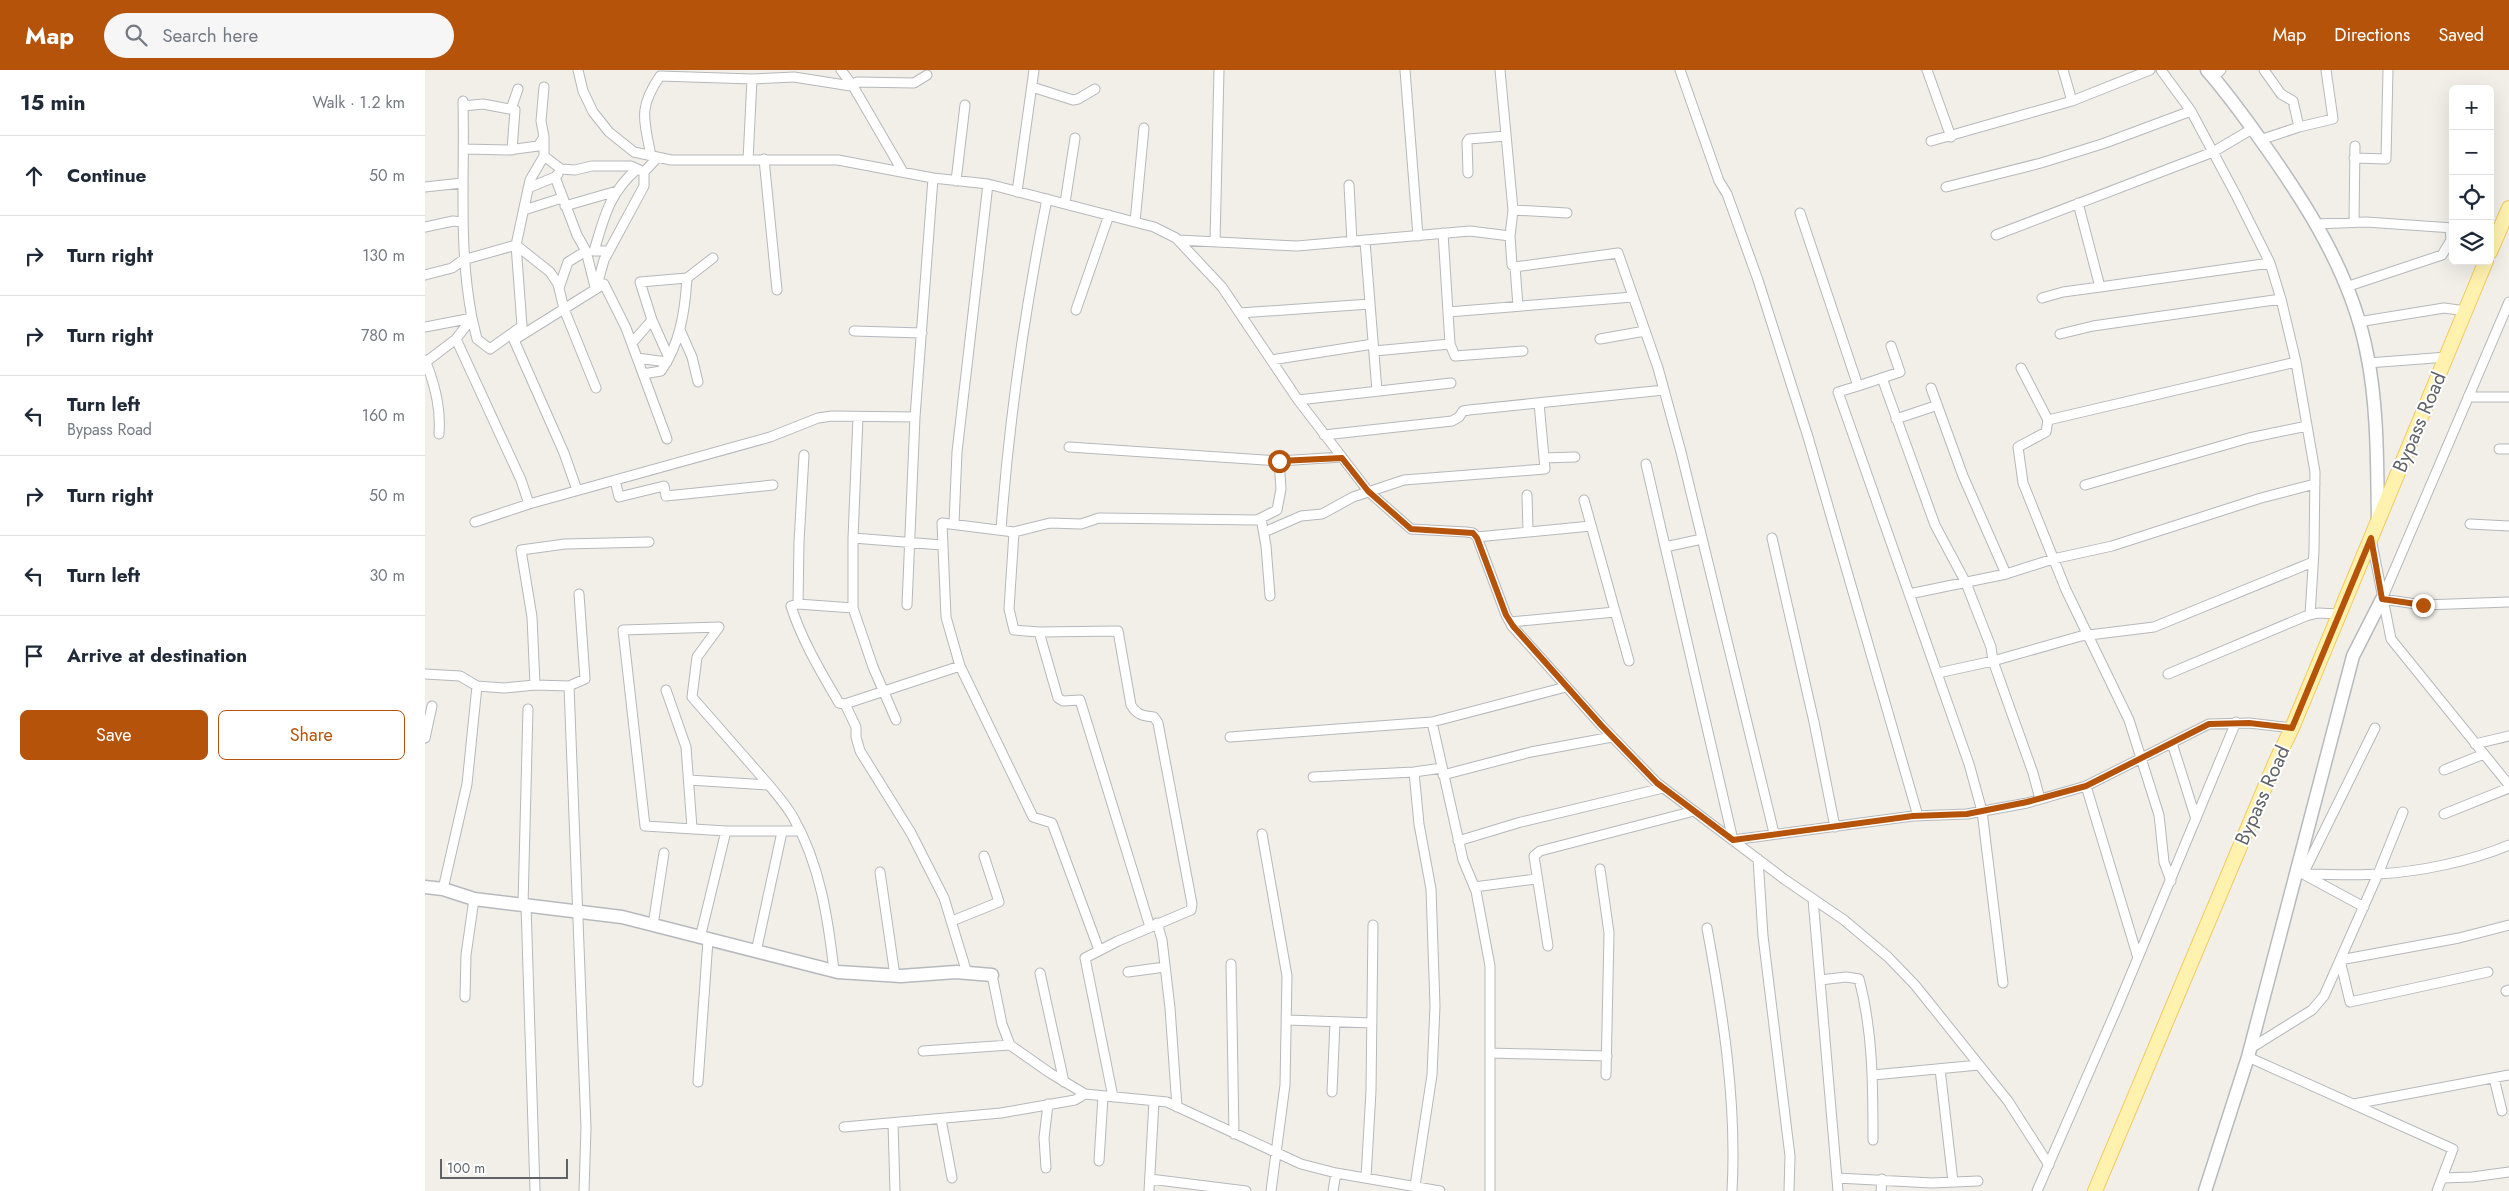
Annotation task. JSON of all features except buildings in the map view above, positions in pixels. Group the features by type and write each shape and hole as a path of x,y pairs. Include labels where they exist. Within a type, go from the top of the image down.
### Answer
{"main road":[{"path":"2494,232 2509,208"},
{"name":"Bypass Road","path":"2095,1191 2276,761 2292,728 2485,265"}],"street":[{"path":"578,70 583,91 593,112 609,132 634,152 654,156 727,162 764,159 838,160 933,178 988,184 1154,227 1178,240 1223,287 1298,400 1368,491 1411,529 1473,533 1477,538 1510,622 1566,687 1663,788 1844,920 1888,957 1915,985 2008,1101 2049,1165"},
{"path":"841,70 852,85 903,172"},
{"path":"1017,192 1034,70"},
{"path":"1215,242 1219,70"},
{"path":"1405,70 1418,236"},
{"path":"1500,70 1513,210 1510,236 1512,265 1515,267 1518,306"},
{"path":"1680,70 1719,181 1727,194 1758,280 1808,437 1918,816"},
{"path":"1927,70 1951,137"},
{"path":"2063,70 2072,101"},
{"path":"1931,141 1951,137 2072,101 2151,70"},
{"path":"2161,70 2191,111 2213,152 2270,263 2281,299 2296,362 2315,484 2310,615"},
{"path":"2264,70 2281,94 2293,101 2299,127"},
{"path":"2260,140 2299,127 2333,119 2326,70"},
{"path":"2354,158 2386,159 2388,70"},
{"path":"2214,72 2292,184 2333,257 2346,288 2358,322 2368,363 2377,445 2377,522"},
{"path":"654,156 643,116 647,95 660,76 751,79 794,77 852,85 857,82 914,83 927,75"},
{"path":"748,160 751,79"},
{"path":"512,150 515,110 483,104 463,103 464,149 461,183 465,282 477,339 490,349 522,326 516,245 530,180 544,156 544,137 541,121 544,87"},
{"path":"1032,87 1073,100 1095,89"},
{"path":"511,109 518,89"},
{"path":"956,181 965,105"},
{"path":"1945,187 2050,160 2105,143 2191,111"},
{"path":"1135,222 1144,128"},
{"path":"1996,235 2145,180 2213,152 2252,129"},
{"path":"1468,173 1467,142 1469,139 1506,136"},
{"path":"464,149 512,150 538,146 544,137"},
{"path":"1065,203 1075,138"},
{"path":"2354,222 2355,146"},
{"path":"544,156 561,169 575,170 592,166 631,166 641,171"},
{"path":"609,251 594,251 610,201 624,181 641,171 654,156"},
{"path":"764,159 777,290"},
{"path":"528,188 555,177 561,169"},
{"path":"596,289 604,260 644,186 641,171"},
{"path":"555,177 577,235 587,251 596,289"},
{"path":"907,605 915,417 933,178"},
{"path":"425,187 461,183"},
{"path":"954,524 957,452 988,184"},
{"path":"1349,185 1352,242"},
{"path":"524,210 617,191"},
{"path":"1001,530 1008,436 1015,377 1031,279 1047,199"},
{"path":"2079,203 2099,287"},
{"path":"1513,210 1567,213"},
{"path":"1800,213 1858,386"},
{"path":"1076,310 1109,215"},
{"path":"425,227 453,221 462,222"},
{"path":"2315,224 2354,222 2449,228"},
{"path":"1178,240 1297,246 1470,231 1510,236"},
{"path":"1443,233 1450,344 1455,356 1523,351"},
{"path":"1365,241 1377,392"},
{"path":"2346,288 2442,255 2449,243"},
{"path":"425,275 452,268 463,260 516,245"},
{"path":"516,245 550,272 559,288 564,309 596,388"},
{"path":"559,288 569,262 587,251"},
{"path":"1515,267 1618,253 1663,390 1702,539 1774,833"},
{"path":"668,360 652,320 640,282 687,278 713,258"},
{"path":"2041,298 2063,292 2270,263"},
{"path":"643,374 661,371 677,342 687,278"},
{"path":"577,490 564,453 514,340 604,284 632,343 667,439"},
{"path":"1448,312 1633,297"},
{"path":"2060,334 2093,326 2281,299"},
{"path":"2205,1191 2249,1052 2300,873 2353,656 2382,599 2509,302"},
{"path":"1240,313 1370,304"},
{"path":"2358,322 2444,308 2466,311"},
{"path":"425,327 472,318"},
{"path":"439,434 441,417 435,388 425,361 456,339 472,318"},
{"path":"632,343 652,320"},
{"path":"679,330 692,357 698,382"},
{"path":"854,331 922,333"},
{"path":"1600,339 1645,331"},
{"path":"456,339 521,480 529,504"},
{"path":"1271,360 1373,348 1450,344"},
{"path":"1891,346 1900,372 1838,392 1969,764 1982,811 2003,983"},
{"path":"2368,363 2447,356"},
{"path":"637,358 668,360"},
{"path":"2048,420 2296,362"},
{"path":"2021,368 2048,420 2046,432 2018,447 2023,482 2053,559 2086,635 2129,720 2159,815 2164,862 2171,881"},
{"path":"1882,378 1935,525 1966,583 1991,647 1993,661 2033,773 2040,799"},
{"path":"1298,400 1451,383"},
{"path":"1931,388 1963,476 2006,574"},
{"path":"1325,435 1452,421 1459,417 1463,411 1469,410 1663,390"},
{"path":"2468,397 2509,397"},
{"path":"1269,530 1301,516 1322,514 1368,491 1404,480 1545,469 1539,403"},
{"path":"1896,419 1932,407"},
{"path":"475,522 577,490 770,437 818,418 832,416 915,417"},
{"path":"858,417 853,538 853,608 896,720"},
{"path":"2085,485 2249,438 2307,426"},
{"path":"1069,447 1279,461 1342,458"},
{"path":"2499,449 2509,449"},
{"path":"798,604 804,455"},
{"path":"1545,458 1575,457"},
{"path":"1099,950 1052,823 1033,817 960,666 945,617 942,523 1014,532 1050,523 1081,524 1099,518 1257,520 1277,510 1281,489 1279,461"},
{"path":"1646,464 1733,840"},
{"path":"615,480 619,497 663,486 666,496 773,485"},
{"path":"1909,594 2006,574 2053,559 2112,546 2261,498 2315,484"},
{"path":"1527,495 1528,531"},
{"path":"1584,500 1629,661"},
{"path":"1261,518 1267,546 1269,596"},
{"path":"2470,524 2509,526"},
{"path":"1477,538 1528,531 1591,526"},
{"path":"1014,532 1009,609 1011,626 1017,632 1118,631 1131,705 1135,712 1141,716 1154,717 1158,723 1192,904 1191,910 1153,925 1085,958 1108,1097 1099,1161"},
{"path":"853,538 942,544"},
{"path":"1772,538 1812,712 1835,826"},
{"path":"2371,538 2391,639 2509,786 2444,814"},
{"path":"1665,547 1702,539"},
{"path":"535,686 532,617 521,550 565,544 649,542"},
{"path":"1938,672 1993,661 2086,635 2154,627 2313,562"},
{"path":"425,674 460,676 477,686 504,688 569,686 585,679 579,594"},
{"path":"2382,599 2423,605 2509,602"},
{"path":"853,608 798,604 791,606 798,630 839,703 845,704 960,666"},
{"path":"1510,622 1615,612"},
{"path":"2168,674 2310,615 2318,613 2340,614"},
{"path":"799,831 726,831 645,826 623,630 719,627 697,657 692,697 768,784 793,817 799,831 818,877 828,916 834,971"},
{"path":"1039,632 1058,698 1063,701 1079,700 1153,925 1162,940 1177,1107"},
{"path":"443,889 467,784 477,686"},
{"path":"569,686 586,1128 584,1191"},
{"path":"1230,737 1432,722 1566,687"},
{"path":"666,690 686,747 692,828"},
{"path":"845,704 856,727 856,738 860,751 911,833 944,898 967,973"},
{"path":"425,738 432,706"},
{"path":"529,709 524,905 535,1191"},
{"path":"1432,722 1458,841 1463,860 1474,886 1490,966 1490,1191"},
{"path":"1733,840 1774,833 1918,816 1967,814 1982,811 2040,799 2086,786 2209,724 2236,722 2292,728"},
{"path":"2037,1191 2171,881 2236,722"},
{"path":"2300,873 2375,728"},
{"path":"2475,744 2509,736"},
{"path":"1313,777 1443,771 1612,737"},
{"path":"2172,743 2196,819"},
{"path":"2444,770 2484,754"},
{"path":"1414,772 1419,824 1431,889 1435,1006 1432,1075 1415,1186"},
{"path":"689,780 768,784"},
{"path":"2086,786 2138,958"},
{"path":"1458,841 1521,822 1663,788"},
{"path":"1548,946 1536,879 1534,856 1541,851 1695,811"},
{"path":"2249,1052 2311,1010 2324,996 2379,874 2403,812"},
{"path":"698,1082 704,939 726,831"},
{"path":"756,952 782,832"},
{"path":"1262,834 1275,896 1287,976 1285,1085 1271,1191"},
{"path":"2300,873 2379,874 2445,864 2509,845"},
{"path":"653,925 664,853"},
{"path":"952,921 999,902 984,856"},
{"path":"1758,859 1763,936 1790,1156 1789,1191"},
{"path":"1600,869 1609,933 1606,1075"},
{"path":"880,872 895,976"},
{"path":"2300,873 2364,907"},
{"path":"1474,886 1536,879"},
{"path":"425,887 443,889 474,899 622,917 834,971 895,976 967,973 992,975 1002,1024 1010,1044 1064,1082 1085,1094 1167,1102 1301,1164 1366,1178 1390,1187 1415,1186 1440,1191"},
{"path":"465,997 466,955 474,899"},
{"path":"1813,899 1838,1191"},
{"path":"1366,1178 1371,1091 1373,925"},
{"path":"2340,960 2459,938 2509,925"},
{"path":"1707,928 1727,1045 1734,1151 1732,1191"},
{"path":"2340,960 2350,1002 2488,972"},
{"path":"1231,964 1234,1134"},
{"path":"1128,972 1165,966"},
{"path":"1040,972 1064,1082"},
{"path":"1820,980 1847,977 1859,979 1864,998 1873,1076 1873,1140"},
{"path":"1287,1020 1372,1023"},
{"path":"1332,1092 1335,1022"},
{"path":"923,1052 1010,1044"},
{"path":"2249,1052 2354,1104 2453,1149 2437,1191"},
{"path":"1490,1053 1607,1056"},
{"path":"1873,1076 1979,1065"},
{"path":"1940,1069 1953,1182"},
{"path":"2354,1104 2509,1075"},
{"path":"2494,1078 2502,1111"},
{"path":"843,1127 1001,1113 1075,1100 1085,1094"},
{"path":"1149,1191 1154,1101"},
{"path":"1046,1168 1044,1138 1048,1104"},
{"path":"941,1119 952,1178"},
{"path":"893,1124 895,1191"},
{"path":"2442,1178 2472,1177 2509,1172"},
{"path":"1333,1191 1336,1173"},
{"path":"1837,1178 1932,1183 1978,1181"},
{"path":"1150,1179 1246,1191"},
{"path":"1881,1191 1882,1179"}],"route":[{"path":"1279,461 1342,458 1368,491 1411,529 1473,533 1477,538 1506,615 1513,626 1601,725 1657,783 1733,840 1913,816 1967,814 2027,802 2086,786 2209,724 2230,722 2292,728 2371,538 2382,599 2423,605"}]}
